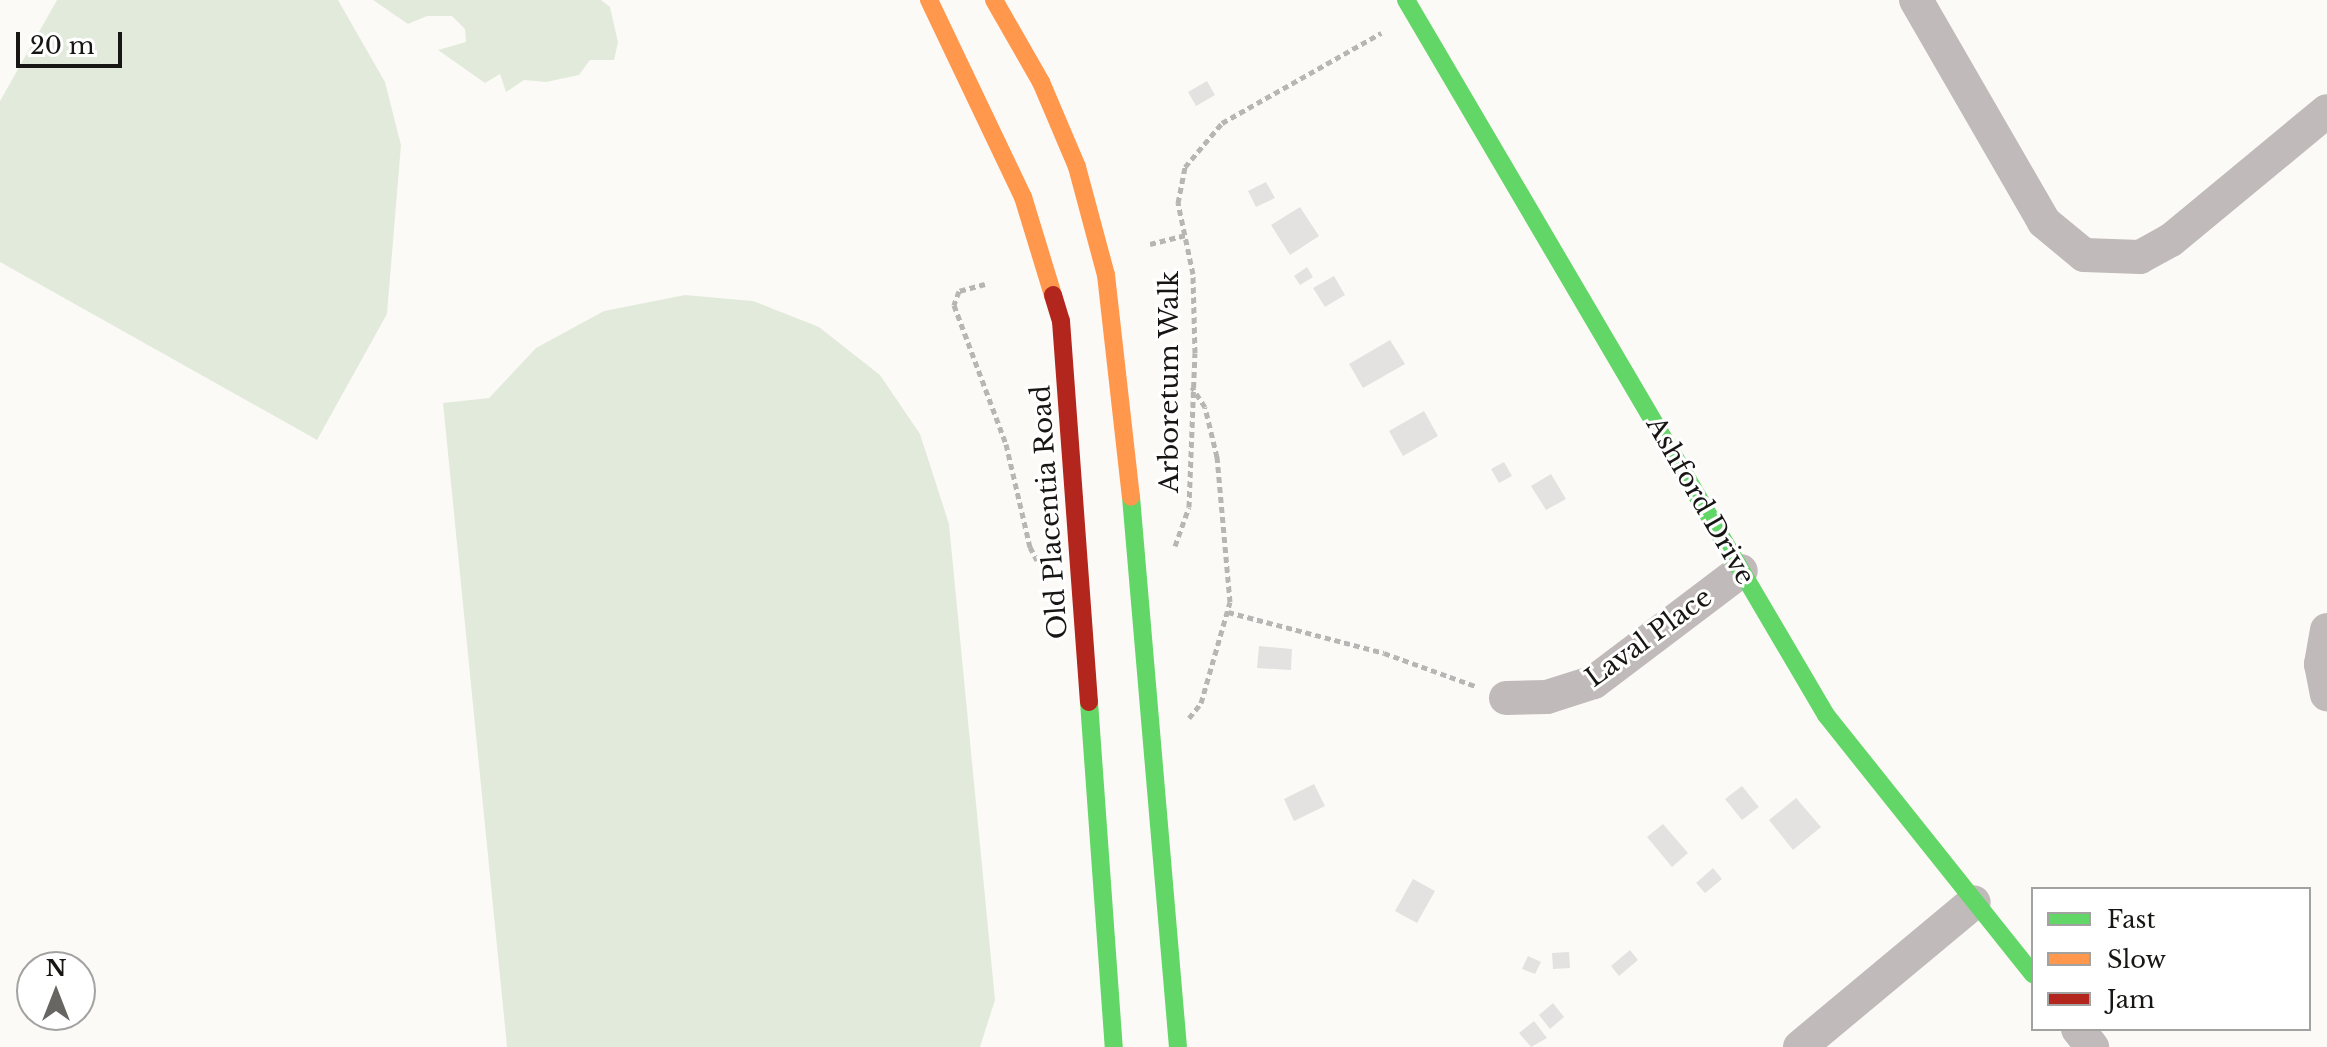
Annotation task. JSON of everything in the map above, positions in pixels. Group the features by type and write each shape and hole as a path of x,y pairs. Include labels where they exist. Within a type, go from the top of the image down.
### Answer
{"main road":[{"name":"Old Placentia Road","path":"929,0 1023,197 1061,321 1114,1047"},
{"path":"994,0 1041,82 1077,167 1106,275 1121,374 1178,1047"},
{"name":"Ashford Drive","path":"1406,0 1826,715 2031,972"}],"street":[{"path":"1916,0 2044,222 2084,255 2140,257 2171,240 2327,111"},
{"name":"Laval Place","path":"1506,698 1547,697 1594,682 1741,571"},
{"path":"2327,630 2321,664 2327,694"},
{"path":"1800,1047 1974,902"},
{"path":"2080,1031 2092,1047"}],"path":[{"name":"Arboretum Walk","path":"1167,550 1181,540 1189,507 1194,293 1178,203 1181,176 1213,130 1386,30"},
{"path":"1150,244 1186,235"},
{"path":"985,284 959,291 954,305 1006,444 1030,547 1037,560 1049,563"},
{"path":"1181,720 1192,717 1201,703 1228,612 1217,457 1205,407 1192,387"},
{"path":"1228,612 1393,656 1506,698"}],"green space":[{"path":"57,0 338,0 385,82 401,145 387,314 317,440 0,262 0,101"},
{"path":"373,0 601,0 610,7 618,42 614,60 590,60 579,75 546,82 524,80 506,92 500,74 485,83 438,50 466,42 465,29 452,16 427,16 408,24"},
{"path":"685,295 753,301 819,327 880,375 920,434 949,524 995,1000 980,1047 507,1047 443,403 489,398 536,348 604,311"}],"building":[{"path":"1207,81 1215,95 1196,106 1188,92"},
{"path":"1266,182 1275,198 1256,207 1248,191"},
{"path":"1300,207 1319,236 1290,255 1271,225"},
{"path":"1307,267 1313,277 1300,285 1294,276"},
{"path":"1334,276 1345,295 1325,307 1313,288"},
{"path":"1390,340 1405,364 1363,388 1349,364"},
{"path":"1424,411 1438,436 1403,456 1389,431"},
{"path":"1504,462 1512,476 1499,483 1491,469"},
{"path":"1551,474 1566,499 1546,510 1531,486"},
{"path":"1259,646 1292,649 1291,670 1257,668"},
{"path":"1314,784 1325,806 1294,821 1284,799"},
{"path":"1742,786 1759,807 1742,820 1725,799"},
{"path":"1796,798 1821,827 1793,850 1769,820"},
{"path":"1663,824 1688,853 1672,867 1647,837"},
{"path":"1713,868 1722,879 1705,893 1696,883"},
{"path":"1413,879 1435,891 1417,923 1395,911"},
{"path":"1630,950 1638,960 1619,976 1611,966"},
{"path":"1569,952 1570,968 1553,969 1552,953"},
{"path":"1528,956 1541,962 1535,974 1522,969"},
{"path":"1553,1003 1564,1017 1550,1029 1539,1015"},
{"path":"1534,1021 1547,1038 1531,1047 1519,1033"}],"traffic: fast":[{"path":"1406,0 1826,715 2031,971"},
{"path":"1131,497 1178,1047"},
{"path":"1089,702 1114,1047"}],"traffic: slow":[{"path":"929,0 1023,197 1053,295"},
{"path":"994,0 1041,82 1077,167 1106,275 1131,497"}],"traffic: jam":[{"path":"1053,295 1061,321 1089,702"}]}
